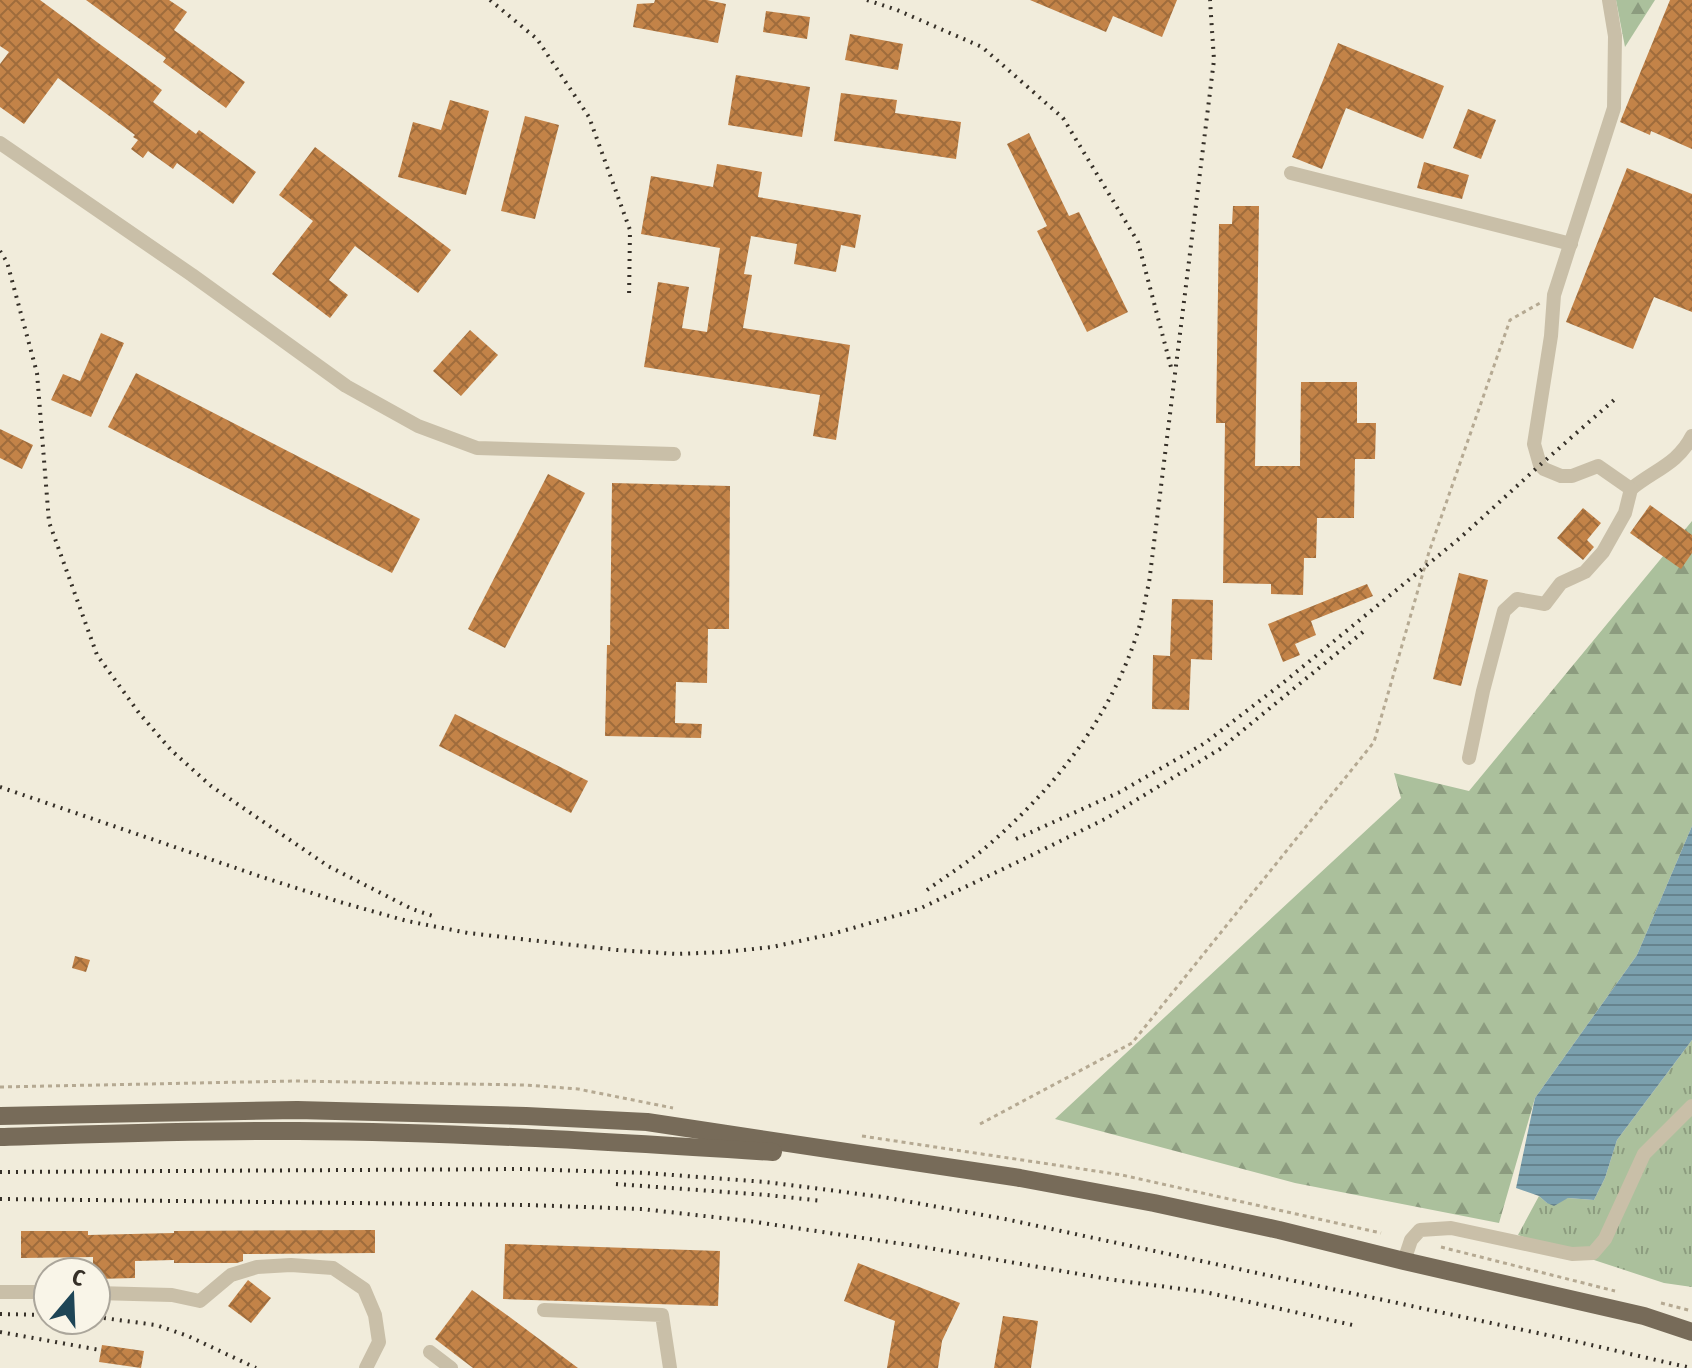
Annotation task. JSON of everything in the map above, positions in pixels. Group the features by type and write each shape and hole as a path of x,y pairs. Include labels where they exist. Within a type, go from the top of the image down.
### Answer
{"main road":[{"path":"0,1116 297,1110 647,1122 1020,1178 1154,1203 1644,1316 1692,1332"},
{"path":"0,1137 222,1131 361,1132 527,1137 888,1158"}],"street":[{"path":"1609,0 1615,36 1614,108 1554,295 1534,444 1544,469 1561,476 1572,476 1598,466 1631,489"},
{"path":"0,143 346,386 418,426 477,448 674,454"},
{"path":"1291,173 1571,244"},
{"path":"1469,758 1504,611 1517,599 1545,604 1561,583 1585,572 1603,552 1625,513 1631,489 1685,451 1692,436"},
{"path":"1404,1261 1411,1240 1420,1230 1451,1228 1572,1254 1593,1253 1605,1239 1644,1154 1692,1106"},
{"path":"112,1293 172,1295 200,1301 231,1275 257,1267 291,1265 333,1268 364,1289 375,1315 379,1342 366,1368"},
{"path":"0,1292 32,1292"},
{"path":"544,1310 662,1315 670,1368"},
{"path":"430,1352 451,1368"}],"path":[{"path":"980,1124 1132,1043 1374,742 1429,552 1510,320 1554,295"},
{"path":"1441,1247 1617,1291"},
{"path":"1662,1303 1692,1311"}],"green space":[{"path":"1616,0 1655,0 1625,47"},
{"path":"1692,521 1692,826 1637,955 1535,1098 1499,1223 1295,1183 1055,1119 1401,798 1394,773 1469,791"},
{"path":"1692,1040 1692,1287 1664,1283 1518,1235 1539,1196 1547,1203 1568,1198 1594,1200 1617,1140"}],"water":[{"path":"1692,826 1692,1040 1617,1140 1594,1200 1568,1198 1554,1206 1539,1196 1516,1188 1535,1098 1637,955"}],"building":[{"path":"0,0 40,0 162,90 153,102 196,134 199,130 256,172 233,204 177,163 173,169 148,151 143,158 131,149 138,140 133,137 135,135 58,78 24,124 0,107 0,64 9,52 0,46"},
{"path":"86,0 169,0 187,12 174,30 245,82 226,108 163,62 166,58"},
{"path":"655,0 707,0 726,4 718,43 633,27 637,4 654,3"},
{"path":"1030,0 1177,0 1162,37 1113,16 1106,32"},
{"path":"1670,0 1692,0 1692,149 1651,131 1650,135 1620,122"},
{"path":"766,11 810,17 807,39 763,32"},
{"path":"850,34 903,44 898,70 845,60"},
{"path":"1338,43 1444,86 1423,139 1346,108 1322,169 1292,157"},
{"path":"736,75 810,87 802,137 728,125"},
{"path":"841,93 897,100 895,113 961,122 956,159 834,141"},
{"path":"450,100 489,111 466,195 398,177 413,122 441,130"},
{"path":"1468,109 1496,120 1481,159 1453,148"},
{"path":"525,116 559,125 535,219 501,211"},
{"path":"1029,133 1069,216 1079,212 1128,312 1087,332 1037,231 1047,226 1007,144"},
{"path":"315,147 451,250 418,293 355,246 329,280 348,295 330,318 272,274 313,221 279,195"},
{"path":"1424,162 1469,175 1462,199 1417,188"},
{"path":"717,164 762,172 758,197 861,215 855,248 841,245 836,272 794,264 797,244 751,236 744,274 752,275 743,328 850,345 836,440 813,436 820,395 644,367 658,282 689,287 682,328 707,332 720,248 641,234 651,176 713,187"},
{"path":"1627,168 1692,194 1692,312 1654,297 1633,349 1566,322"},
{"path":"1233,206 1259,206 1255,466 1300,466 1301,382 1357,382 1357,423 1376,423 1375,459 1355,459 1354,518 1317,518 1316,558 1304,558 1303,595 1271,594 1271,584 1223,583 1225,423 1216,423 1219,224 1232,224"},
{"path":"470,330 498,355 461,396 433,371"},
{"path":"101,333 124,343 91,417 51,400 63,374 80,381"},
{"path":"136,373 420,519 392,573 108,427"},
{"path":"0,429 33,445 22,469 0,458"},
{"path":"548,474 585,493 505,648 468,629"},
{"path":"612,483 730,486 729,629 708,629 707,683 676,682 675,723 702,724 701,738 605,736 607,645 610,645"},
{"path":"1650,505 1692,535 1692,553 1681,569 1630,533"},
{"path":"1583,508 1601,523 1587,540 1594,547 1583,560 1557,538"},
{"path":"1459,573 1488,580 1461,686 1433,679"},
{"path":"1367,584 1373,596 1311,621 1316,635 1295,644 1300,655 1283,662 1268,624"},
{"path":"1172,599 1213,600 1212,660 1191,659 1189,710 1152,709 1153,655 1170,656"},
{"path":"455,714 588,781 571,813 439,746"},
{"path":"75,956 90,960 86,972 72,968"},
{"path":"375,1230 375,1253 243,1254 243,1261 237,1263 135,1261 135,1278 112,1279 112,1256 21,1258 21,1231 88,1231 88,1235 174,1231"},
{"path":"505,1244 720,1251 718,1306 503,1299"},
{"path":"858,1263 960,1303 942,1341 938,1368 887,1368 895,1321 844,1301"},
{"path":"248,1280 271,1298 251,1323 228,1306"},
{"path":"472,1290 578,1368 473,1368 435,1339"},
{"path":"1003,1316 1038,1321 1031,1368 994,1368"},
{"path":"102,1345 144,1351 141,1368 99,1362"}],"railway":[{"path":"490,0 537,39 589,117 630,230 629,299"},
{"path":"867,0 982,47 1063,118 1138,242 1172,371"},
{"path":"927,890 992,842 1060,772 1080,747 1113,692 1138,631 1149,583 1214,60 1210,0"},
{"path":"0,251 7,262 37,373 49,522 97,655 139,713 171,750 211,786 328,866 412,909 433,916"},
{"path":"1016,839 1120,792 1205,743 1460,538 1614,400"},
{"path":"0,787 262,877 407,921 468,933 617,950 677,954 772,947 832,934 919,909 1105,819 1220,749 1363,632"},
{"path":"0,1172 525,1169 646,1173 766,1182 883,1197 1005,1219 1691,1368"},
{"path":"616,1184 823,1201"},
{"path":"0,1199 642,1209 749,1221 1205,1292 1357,1326"},
{"path":"0,1314 32,1315"},
{"path":"112,1319 156,1325 188,1336 256,1368"},
{"path":"0,1332 100,1350"}]}
